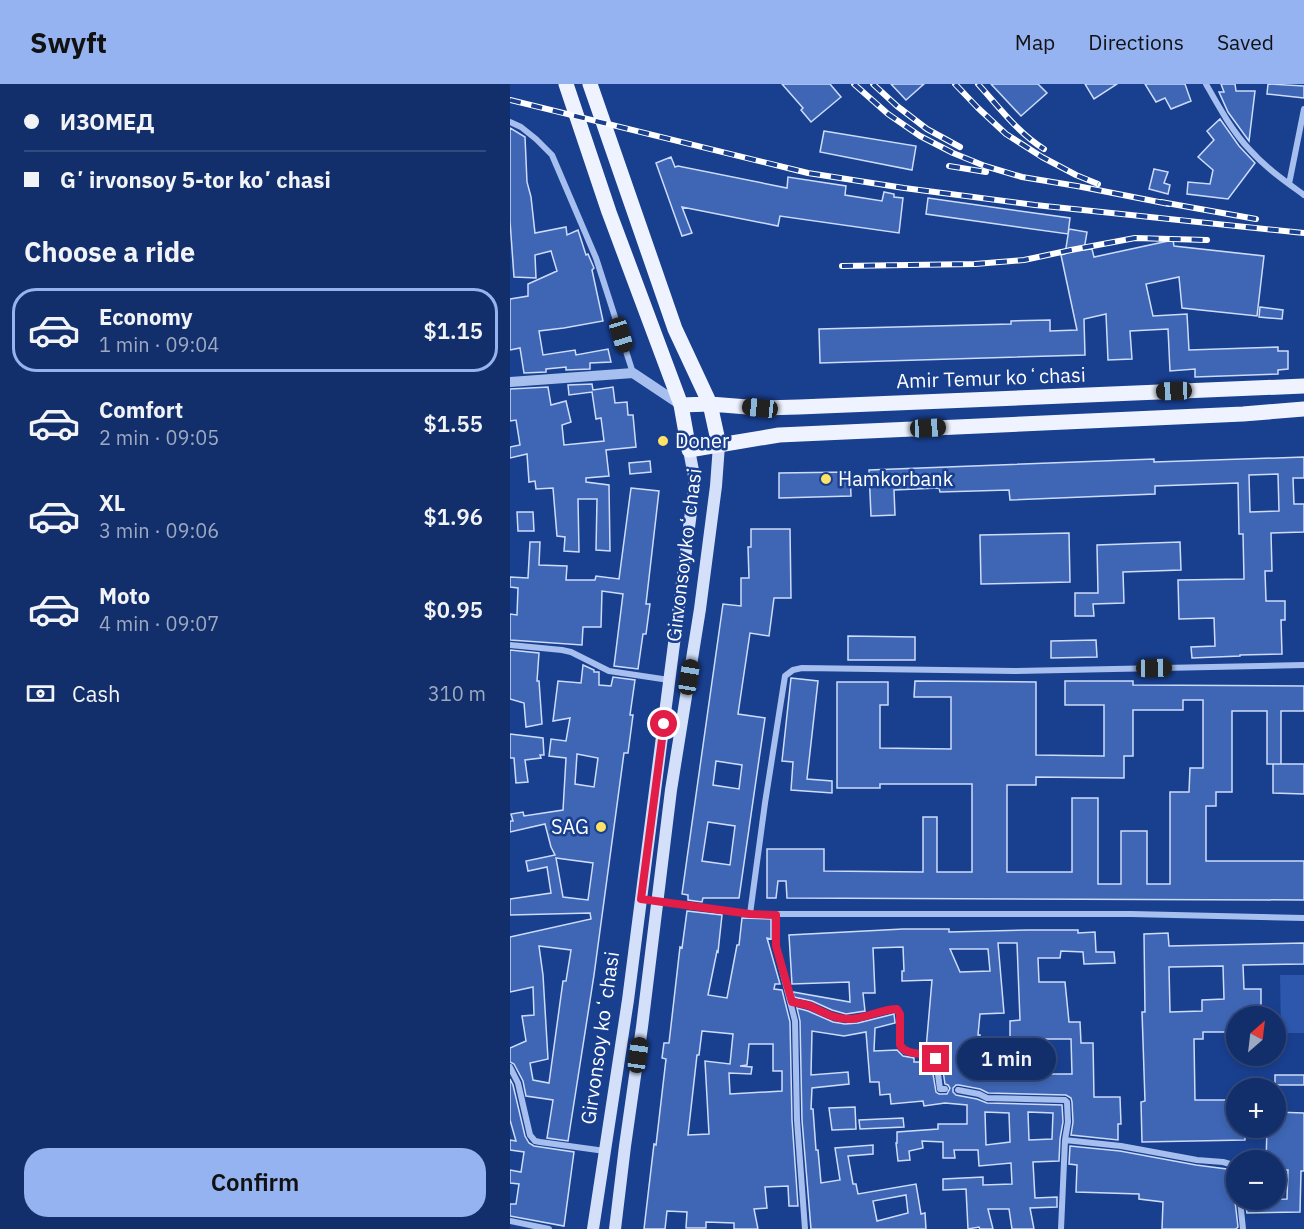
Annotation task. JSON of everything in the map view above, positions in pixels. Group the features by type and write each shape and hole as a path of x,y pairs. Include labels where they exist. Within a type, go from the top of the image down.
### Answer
{"main road":[{"name":"Girvonsoy koʻchasi","path":"566,84 609,212 681,405 694,481 641,899 593,1229"},
{"name":"Girvonsoy koʻchasi","path":"590,84 675,329 710,404 719,445 717,482 700,609 671,790 615,1229"},
{"name":"Amir Temur koʻchasi","path":"681,405 710,404 760,408 1304,386"},
{"path":"1241,388 1243,414"},
{"path":"689,450 779,435 1243,414 1304,409"}],"street":[{"path":"1206,84 1228,122 1249,150 1273,172 1304,195"},
{"path":"1289,184 1304,109"},
{"path":"510,122 521,127 552,155 596,258 633,373"},
{"path":"510,382 633,373 681,405"},
{"path":"510,645 571,652 609,671 669,680"},
{"path":"750,914 785,676 793,670 802,668 1015,671 1304,665"},
{"path":"641,899 750,914 776,915 1131,914 1304,918"},
{"path":"776,915 776,946 795,1021 797,1120 805,1229"},
{"path":"792,1002 807,1005 831,1016 849,1019 897,1009 900,1014 902,1049 930,1055 936,1059 940,1089 945,1089"},
{"path":"510,1067 518,1083 532,1138 540,1142 606,1151"},
{"path":"958,1090 987,1098 1066,1101 1068,1103 1061,1229"},
{"path":"1065,1140 1121,1146 1226,1163"},
{"path":"1241,1210 1243,1229"},
{"path":"510,1221 549,1229"}],"shaded area":[{"path":"1280,975 1304,975 1304,1033 1286,1033 1286,1006 1281,1006"}],"building":[{"path":"782,84 830,84 841,97 811,122 801,110 803,108"},
{"path":"891,84 924,84 906,100"},
{"path":"991,84 1038,84 1047,93 1021,116"},
{"path":"1085,84 1117,84 1094,99"},
{"path":"1145,84 1185,84 1191,101 1171,109 1165,98 1156,102"},
{"path":"1221,84 1235,84 1236,91 1255,91 1249,141 1228,112 1219,92 1224,92"},
{"path":"1268,84 1304,86 1304,98 1267,94"},
{"path":"1220,119 1239,146 1255,163 1228,199 1187,194 1188,182 1210,184 1213,170 1198,157 1214,140 1207,131"},
{"path":"510,128 525,137 527,182 535,233 566,227 567,235 578,230 586,255 588,254 594,268 592,270 603,321 539,331 543,355 575,350 576,355 608,349 611,362 590,363 590,369 566,370 566,367 546,369 546,372 524,373 520,348 510,350 510,299 528,296 528,284 557,271 551,251 535,255 536,278 514,277 510,221"},
{"path":"824,131 916,146 912,170 820,152"},
{"path":"671,157 675,167 787,188 788,177 846,186 845,195 882,201 884,192 894,194 894,197 903,198 899,233 780,216 778,226 682,207 692,233 682,236 656,163"},
{"path":"1154,169 1168,172 1164,183 1170,185 1168,194 1149,189"},
{"path":"928,198 1070,218 1068,234 926,214"},
{"path":"1069,229 1087,232 1084,250 1092,249 1094,257 1173,240 1174,246 1264,256 1257,316 1182,308 1179,277 1146,284 1153,316 1187,314 1189,350 1278,347 1278,351 1288,351 1288,369 1278,370 1278,374 1195,377 1195,369 1170,371 1168,329 1130,331 1132,359 1108,360 1106,314 1084,319 1085,355 820,363 819,329 1011,324 1011,321 1050,320 1050,331 1077,330 1061,255 1065,254"},
{"path":"1260,307 1283,310 1282,319 1259,317"},
{"path":"592,384 593,390 613,387 615,403 627,402 628,415 633,415 636,447 606,450 609,476 586,478 586,482 609,485 610,551 596,550 597,499 578,499 579,552 564,551 565,537 557,536 553,488 536,489 535,481 529,482 527,454 510,458 510,447 520,445 516,420 510,421 510,389 548,387 551,405 566,401 571,422 562,425 564,445 604,441 601,418 596,419 592,392 569,395 568,385"},
{"path":"1304,457 1304,478 1293,478 1294,504 1304,504 1304,532 1271,533 1272,571 1265,571 1266,601 1285,601 1285,620 1281,620 1282,654 1192,658 1191,647 1215,646 1214,618 1179,619 1178,580 1244,579 1243,534 1239,534 1238,483 1155,486 1155,494 1010,500 1009,490 940,492 939,488 894,490 895,515 871,516 869,470 1154,459 1154,462","holes":["1278,474 1279,511 1250,512 1249,475"]},
{"path":"650,461 651,472 630,474 629,463"},
{"path":"850,472 851,496 779,498 779,473"},
{"path":"631,488 659,491 646,604 650,604 638,669 614,666 623,594 602,591 601,627 583,627 582,645 510,640 510,614 517,615 518,588 510,587 510,577 528,578 530,542 540,542 539,565 567,566 566,580 595,580 596,576 619,579"},
{"path":"517,512 533,512 534,531 518,531"},
{"path":"751,529 790,529 791,598 774,598 769,636 750,633 738,714 765,718 739,898 703,898 702,902 688,900 688,895 682,894 723,604 741,606 741,578 749,578 748,547 751,547","holes":["716,761 742,765 739,789 713,785","708,822 735,826 730,865 702,861"]},
{"path":"1069,533 1070,582 981,584 980,535"},
{"path":"1180,542 1181,570 1123,572 1124,603 1093,604 1094,616 1075,616 1075,593 1098,593 1097,545"},
{"path":"848,636 915,637 915,660 848,660"},
{"path":"1096,640 1097,657 1051,658 1051,641"},
{"path":"510,650 539,653 537,681 539,681 542,724 526,727 524,703 510,699"},
{"path":"583,665 594,672 599,672 599,685 611,686 613,677 635,680 628,753 624,753 594,975 568,1141 547,1138 553,1100 526,1096 523,1081 514,1064 510,1062 510,1048 526,1041 522,1016 534,1015 533,987 510,992 510,937 591,919 590,913 510,915 510,899 551,893 547,867 528,871 526,861 555,855 545,824 510,832 510,821 513,821 511,814 523,812 524,816 563,810 566,758 549,756 551,739 566,741 570,718 553,721 558,681 581,683","holes":["577,754 598,758 594,787 575,784","556,858 593,863 588,900 563,897","539,946 571,950 566,981 563,981 549,1083 533,1080 530,1063 548,1059"]},
{"path":"791,678 818,681 807,779 832,781 832,793 791,790 793,762 782,761"},
{"path":"915,681 1036,682 1036,755 1104,756 1104,705 1065,705 1065,681 1133,681 1133,685 1304,686 1304,711 1281,711 1281,764 1267,764 1267,711 1232,711 1232,792 1216,792 1216,806 1206,806 1206,861 1304,861 1304,900 787,898 786,881 778,881 776,898 767,898 767,849 824,849 824,871 923,872 923,817 937,817 937,872 972,872 972,784 880,784 880,788 837,788 837,682 888,682 888,705 880,705 880,748 951,749 951,697 914,697","holes":["1183,700 1203,700 1203,768 1190,768 1189,792 1170,792 1170,884 1147,884 1147,831 1121,831 1121,884 1098,884 1098,798 1072,798 1072,872 1007,872 1007,785 1036,785 1036,777 1124,778 1124,756 1133,756 1133,710 1183,710"]},
{"path":"510,734 543,738 544,755 540,755 541,758 525,760 528,782 516,783 514,758 510,758"},
{"path":"1273,764 1304,764 1304,794 1273,793"},
{"path":"687,911 722,915 718,952 708,995 727,998 737,945 739,945 742,918 771,919 771,939 767,938 780,984 775,984 774,989 782,990 790,1022 792,1120 798,1206 789,1206 788,1186 765,1187 767,1208 754,1209 758,1229 734,1229 734,1223 706,1222 706,1228 686,1228 687,1212 667,1211 665,1229 644,1229 666,1059 662,1058 664,1043 669,1043 680,947 682,948","holes":["702,1031 733,1034 730,1064 705,1061 709,1134 688,1135","749,1044 773,1044 773,1071 782,1071 782,1091 730,1094 729,1073 751,1074 752,1067 740,1066 747,1065"]},
{"path":"903,929 949,929 949,932 1078,930 1078,933 1095,932 1096,952 1114,952 1115,963 1084,964 1083,952 1061,951 1060,958 1038,958 1039,982 1065,982 1069,1022 1080,1022 1081,1043 1093,1043 1094,1097 1120,1097 1121,1124 1118,1124 1118,1140 1071,1135 1072,1102 1071,1098 1066,1095 988,1093 980,1089 956,1085 953,1092 956,1095 987,1103 1062,1105 1063,1122 1059,1161 1033,1162 1035,1198 1057,1197 1057,1207 1030,1208 1034,1229 1012,1229 1009,1209 988,1209 993,1229 980,1229 979,1227 968,1229 966,1189 943,1190 943,1179 983,1177 983,1185 1012,1184 1011,1163 979,1166 978,1150 954,1150 955,1158 943,1158 943,1142 922,1141 923,1148 909,1151 910,1160 898,1161 896,1143 897,1132 938,1129 938,1124 967,1124 967,1105 945,1103 924,1106 923,1101 891,1104 890,1094 880,1095 879,1082 870,1082 866,1032 844,1036 812,1031 811,1075 848,1072 849,1084 812,1088 811,1109 813,1109 821,1183 840,1180 835,1148 873,1145 873,1154 848,1156 853,1184 856,1184 858,1194 916,1184 921,1214 925,1213 926,1229 811,1229 802,1120 800,1021 797,1008 833,1022 845,1024 894,1014 895,1023 875,1028 874,1051 897,1050 903,1056 914,1058 914,1062 928,1060 931,1062 936,1092 947,1094 950,1088 945,1084 941,1057 932,1050 926,1049 932,980 902,981 903,947 873,948 875,993 863,993 865,1011 846,1014 794,997 793,992 850,1002 849,982 792,984 789,935","holes":["998,943 1017,943 1020,1020 1010,1021 1010,1042 1022,1041 1023,1067 975,1065 980,1035 978,1035 980,1014 1004,1013","950,949 988,949 990,971 960,972","1046,1039 1071,1039 1072,1074 1047,1074","985,1112 1009,1113 1010,1142 986,1145","1028,1112 1053,1113 1052,1139 1029,1140","906,1195 908,1213 877,1221 873,1201"]},
{"path":"1168,933 1169,946 1304,943 1304,964 1243,965 1244,989 1261,989 1261,1006 1226,1006 1226,1032 1203,1032 1203,1039 1194,1039 1195,1100 1226,1100 1226,1138 1245,1138 1245,1140 1142,1142 1141,1102 1145,1101 1142,1012 1145,1012 1144,934","holes":["1223,966 1224,999 1202,1000 1202,1011 1170,1012 1169,967"]},
{"path":"1275,1075 1304,1075 1304,1085 1286,1085 1286,1078 1275,1078"},
{"path":"510,1079 525,1136 529,1143 534,1146 574,1152 564,1226 510,1216 510,1204 516,1204 519,1184 510,1183 510,1170 521,1172 524,1152 510,1150 510,1140 516,1141 510,1120"},
{"path":"855,1107 856,1129 832,1130 829,1108"},
{"path":"1286,1112 1304,1113 1304,1171 1301,1171 1300,1212 1247,1213 1247,1210 1286,1210 1288,1170 1286,1170 1286,1150 1266,1150 1267,1138 1286,1138"},
{"path":"903,1118 904,1127 860,1129 859,1120"},
{"path":"1070,1146 1120,1151 1226,1169 1226,1210 1236,1210 1238,1227 1236,1229 1162,1229 1163,1202 1139,1199 1139,1194 1076,1192 1077,1165 1069,1164"}],"railway":[{"path":"854,84 888,114 920,136 985,166 1022,177 1169,204"},
{"path":"873,84 927,129 960,147"},
{"path":"955,84 1006,134 1042,157 1098,184"},
{"path":"978,84 1017,127 1044,149"},
{"path":"510,100 808,173 1035,205 1304,233"},
{"path":"949,166 986,172"},
{"path":"1161,202 1256,219"},
{"path":"842,266 975,264 1024,260 1135,238 1207,240"}],"place":[{"name":"Doner","path":"663,441"},
{"name":"Hamkorbank","path":"826,479"},
{"name":"SAG","path":"601,827"}],"route":[{"path":"664,724 641,899 750,914 776,915 776,946 792,1002 807,1005 831,1016 849,1019 897,1009 900,1014 902,1049 930,1055 936,1059"}]}
